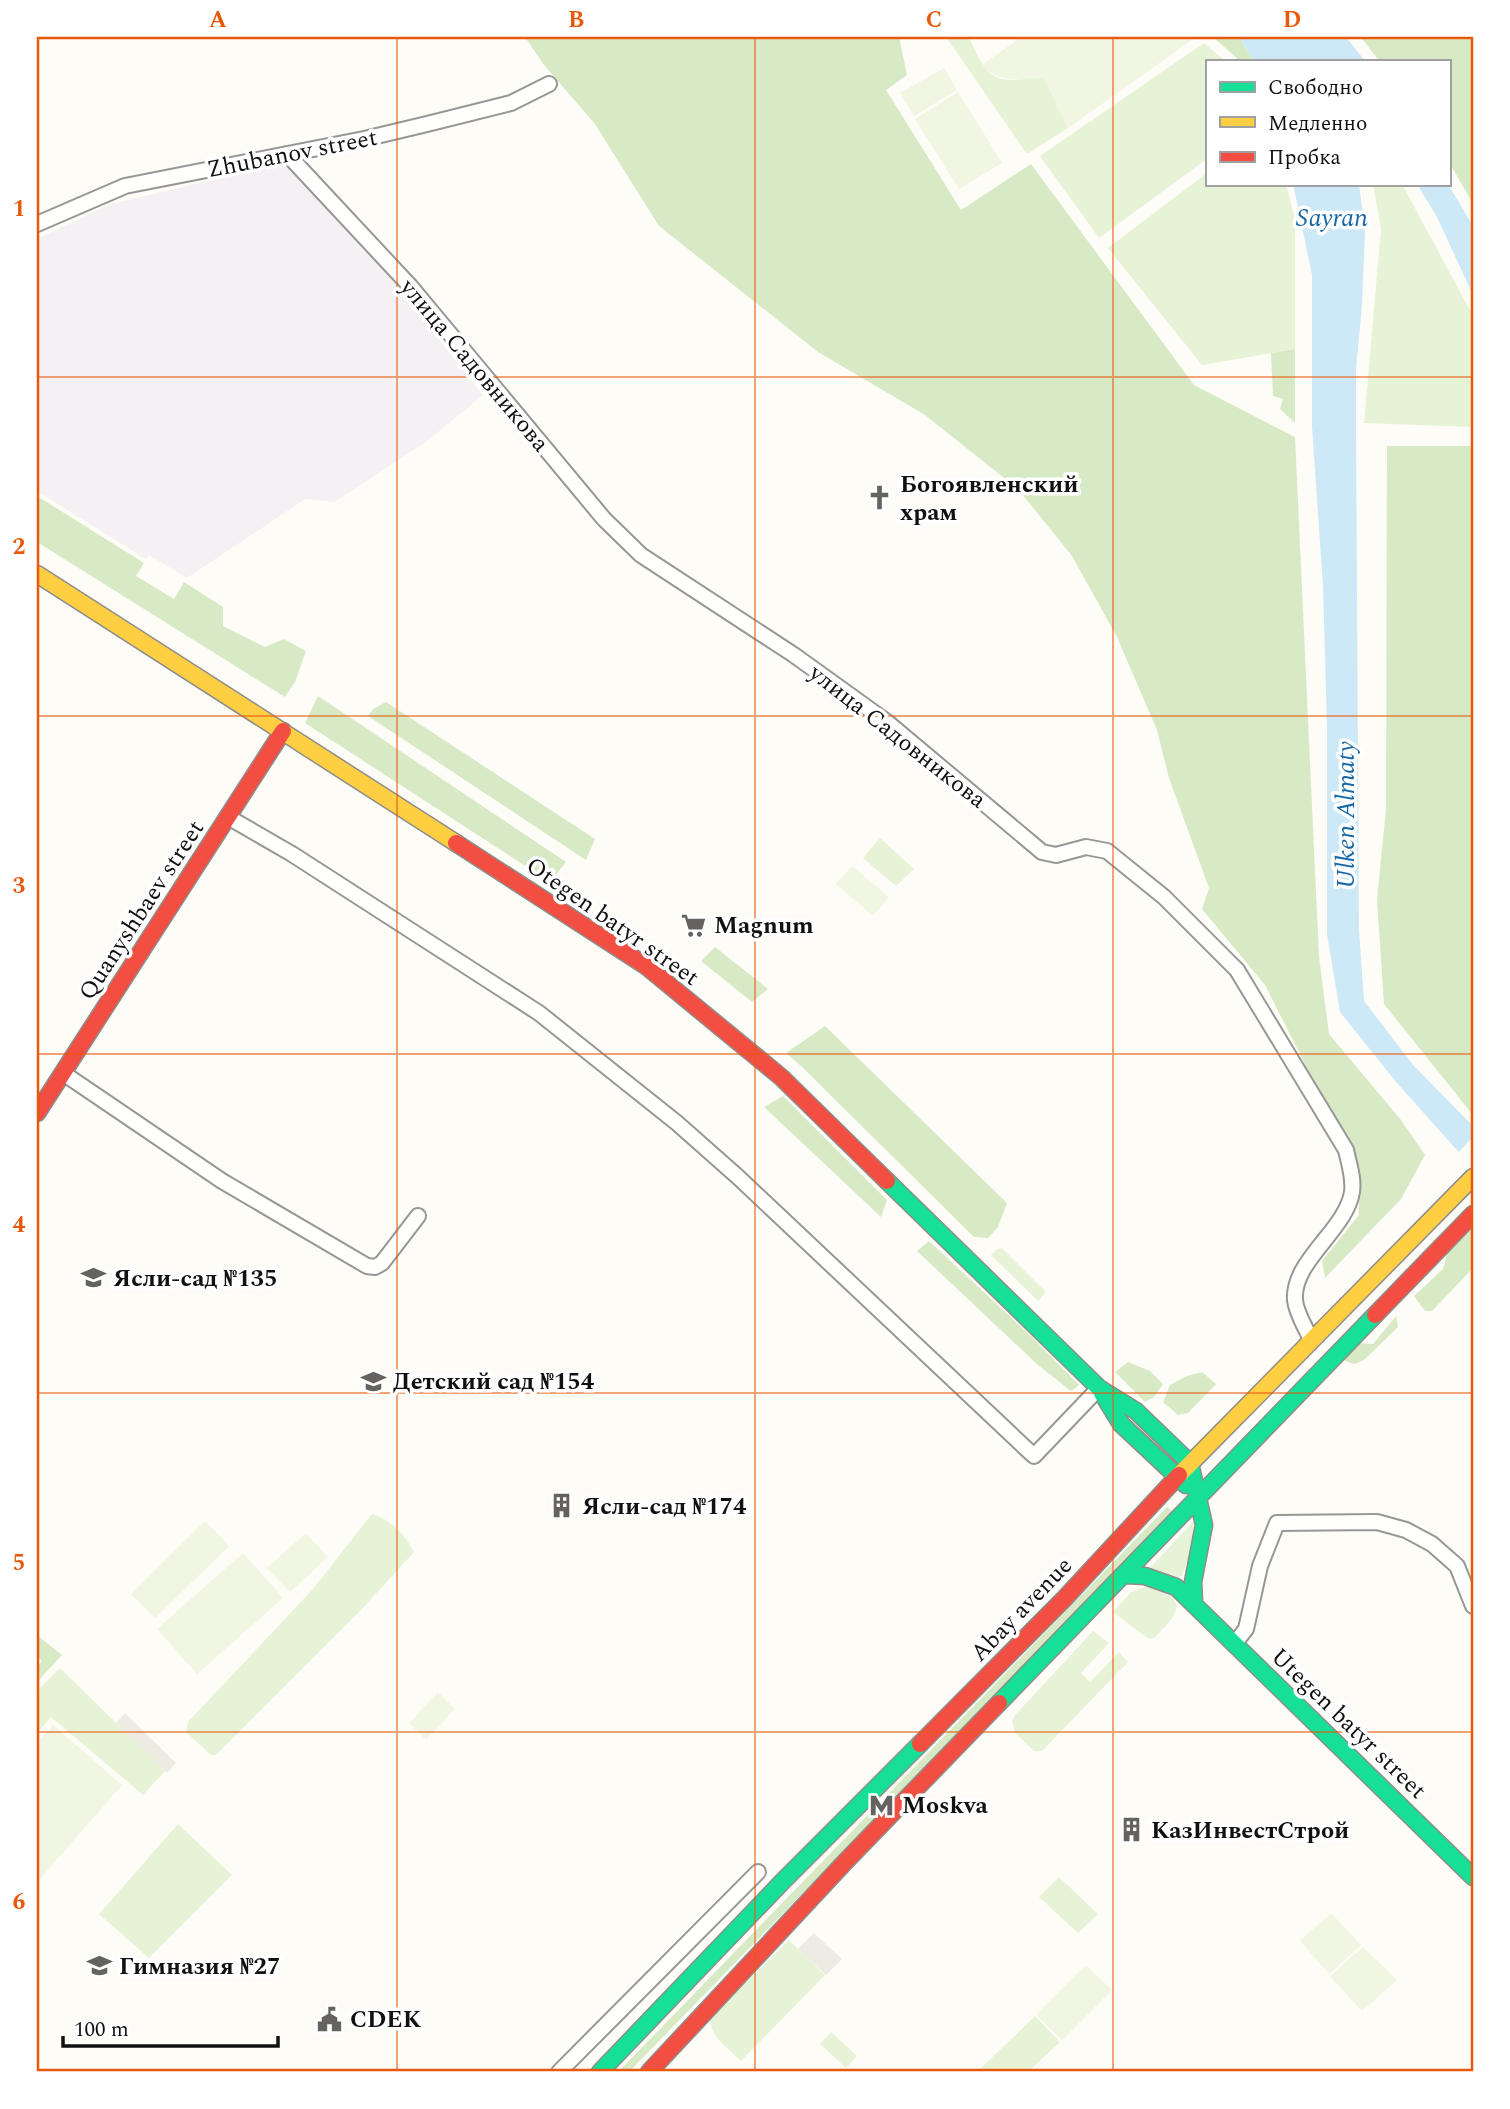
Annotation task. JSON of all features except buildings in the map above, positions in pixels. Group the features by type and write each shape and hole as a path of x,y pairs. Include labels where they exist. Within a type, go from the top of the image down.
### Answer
{"main road":[{"name":"Otegen batyr street","path":"37,574 646,966 781,1077 1099,1388 1136,1411 1190,1463"},
{"name":"Quanyshbaev street","path":"37,1114 283,731"},
{"name":"Abay avenue","path":"600,2072 784,1880 1065,1598 1190,1463 1471,1180"},
{"name":"Abay avenue","path":"649,2072 846,1861 1473,1214"},
{"name":"Otegen batyr street","path":"1099,1388 1121,1424 1199,1498"},
{"path":"1190,1463 1204,1525 1193,1582 1194,1603"},
{"name":"Utegen batyr street","path":"1126,1575 1145,1576 1176,1587 1473,1877"}],"street":[{"name":"Zhubanov street","path":"37,224 125,186 364,139 498,107 512,103 549,84"},
{"name":"улица Садовникова","path":"286,155 411,287 596,509 641,555 794,655 887,722 1042,852 1056,855 1086,848 1107,851 1164,897 1237,970 1346,1150 1352,1176 1348,1207 1303,1273 1295,1291 1295,1303 1311,1340"},
{"path":"228,817 292,854 539,1013 677,1123 738,1177 1034,1456 1099,1388"},
{"path":"63,1073 222,1181 367,1266 375,1267 382,1263 418,1216"},
{"path":"1235,1643 1246,1629 1260,1566 1277,1523 1377,1522 1406,1530 1432,1544 1457,1566 1473,1606"},
{"path":"559,2072 758,1872"}],"shaded area":[{"path":"282,163 362,242 483,395 426,442 334,502 305,499 187,578 149,555 146,559 37,491 37,239 108,205"},
{"path":"125,1713 176,1763 167,1773 116,1723"},
{"path":"814,1933 842,1959 826,1975 798,1949"}],"green space":[{"path":"525,37 899,37 907,75 886,90 961,210 1031,164 1194,385 1295,437 1319,957 1329,1034 1401,1120 1425,1155 1401,1199 1325,1278 1322,1261 1359,1215 1359,1171 1265,985 1202,909 1209,888 1169,778 1157,730 1117,637 1072,556 1018,489 925,415 818,352 659,226 595,124 544,65"},
{"path":"946,37 969,37 982,63 995,76 1014,80 1043,76 1068,128 1027,154"},
{"path":"1021,37 1196,37 1068,128 1043,77 1018,80 1003,78 982,65"},
{"path":"1213,37 1239,37 1253,60 1239,60"},
{"path":"1361,37 1473,37 1473,204 1450,164 1450,60 1378,60"},
{"path":"1204,43 1224,60 1206,60 1206,160 1099,238 1040,156"},
{"path":"944,68 957,90 914,116 900,93"},
{"path":"958,92 1002,163 959,189 915,119"},
{"path":"1206,174 1206,186 1287,186 1294,215 1295,233 1295,349 1202,365 1108,248"},
{"path":"1373,186 1403,186 1473,316 1473,427 1364,423 1381,229"},
{"path":"1295,349 1295,423 1280,409 1283,399 1273,396 1271,353"},
{"path":"1387,446 1473,446 1473,1115 1384,1004 1377,900 1386,809"},
{"path":"37,496 144,563 136,576 174,599 184,582 223,607 223,626 265,647 284,639 306,651 295,682 285,697 37,542"},
{"path":"318,696 566,862 550,882 305,723"},
{"path":"386,702 595,839 586,860 368,716 373,709"},
{"path":"880,838 914,869 896,886 863,858"},
{"path":"852,866 889,897 873,916 836,884"},
{"path":"715,947 768,989 752,1002 701,961"},
{"path":"825,1026 1007,1203 998,1227 988,1238 974,1237 786,1053"},
{"path":"783,1096 887,1200 881,1217 764,1107"},
{"path":"1473,1228 1473,1268 1432,1311 1425,1311 1414,1296 1443,1269 1447,1254"},
{"path":"929,1241 1031,1336 1079,1385 1071,1391 1038,1365 917,1251"},
{"path":"1002,1248 1046,1292 1038,1301 991,1255"},
{"path":"1396,1316 1398,1327 1364,1360 1354,1364 1343,1360 1357,1343 1373,1344"},
{"path":"1128,1362 1150,1371 1163,1384 1154,1397 1145,1402 1115,1372"},
{"path":"1202,1372 1216,1384 1188,1413 1178,1415 1163,1402 1170,1385"},
{"path":"1167,1507 1173,1512 629,2072 618,2072"},
{"path":"372,1514 385,1519 396,1528 414,1552 361,1610 216,1755 211,1755 186,1732 188,1722 313,1589"},
{"path":"205,1521 229,1546 155,1618 131,1594"},
{"path":"1194,1521 1193,1545 1182,1576 1175,1578 1150,1568"},
{"path":"306,1533 328,1557 290,1592 267,1568"},
{"path":"243,1553 283,1598 197,1674 157,1629"},
{"path":"1147,1586 1170,1596 1176,1608 1169,1622 1154,1638 1149,1639 1113,1612 1131,1592"},
{"path":"1093,1631 1109,1643 1081,1673 1090,1682 1119,1652 1128,1662 1042,1751 1034,1751 1015,1733 1012,1721"},
{"path":"37,1635 62,1655 37,1682 37,1667 42,1661 37,1656"},
{"path":"60,1668 165,1771 143,1795 51,1717 37,1733 37,1691"},
{"path":"438,1692 455,1709 426,1740 409,1723"},
{"path":"53,1725 122,1785 38,1881 37,1744"},
{"path":"178,1824 232,1875 149,1958 99,1914"},
{"path":"1059,1877 1098,1914 1078,1933 1039,1897"},
{"path":"1331,1913 1361,1945 1329,1974 1300,1941"},
{"path":"789,1940 825,1975 741,2061 716,2037 710,2018"},
{"path":"1363,1947 1397,1980 1362,2011 1330,1976"},
{"path":"1086,1965 1112,1990 1062,2040 1036,2015"},
{"path":"1035,2016 1060,2042 1028,2072 977,2072"},
{"path":"831,2032 857,2056 846,2068 820,2044"}],"water":[{"path":"1239,37 1346,37 1364,60 1253,60"},
{"name":"Ulken Almaty","path":"1293,186 1359,186 1365,231 1356,369 1359,931 1364,1001 1414,1066 1473,1126 1473,1168 1397,1083 1340,1012 1327,934 1327,727 1323,585 1312,427 1312,275"},
{"name":"Sayran","path":"1418,186 1449,186 1473,226 1473,295 1437,217"}],"pier":[{"path":"1473,1137 1473,1172 1456,1155"}],"traffic: fast":[{"path":"887,1181 1099,1388 1136,1411 1190,1463 1204,1525 1193,1582 1194,1603"},
{"path":"999,1703 1375,1315"},
{"path":"1102,1393 1121,1424 1186,1485"},
{"path":"1126,1575 1145,1576 1176,1587 1473,1877"},
{"path":"600,2072 784,1880 920,1744"}],"traffic: slow":[{"path":"37,574 456,843"},
{"path":"1179,1475 1473,1177"}],"traffic: jam":[{"path":"37,1113 283,731"},
{"path":"456,843 646,966 781,1077 887,1181"},
{"path":"1375,1315 1473,1214"},
{"path":"920,1744 1065,1598 1179,1475"},
{"path":"649,2072 846,1861 999,1703"}],"place":[{"name":"Богоявленский храм","path":"880,498"},
{"name":"Magnum","path":"694,925"},
{"name":"Ясли-сад №135","path":"93,1278"},
{"name":"Детский сад №154","path":"373,1381"},
{"name":"Ясли-сад №174","path":"562,1506"},
{"name":"Moskva","path":"882,1805"},
{"name":"КазИнвестСтрой","path":"1131,1830"},
{"name":"Гимназия №27","path":"99,1966"},
{"name":"CDEK","path":"330,2019"}]}
